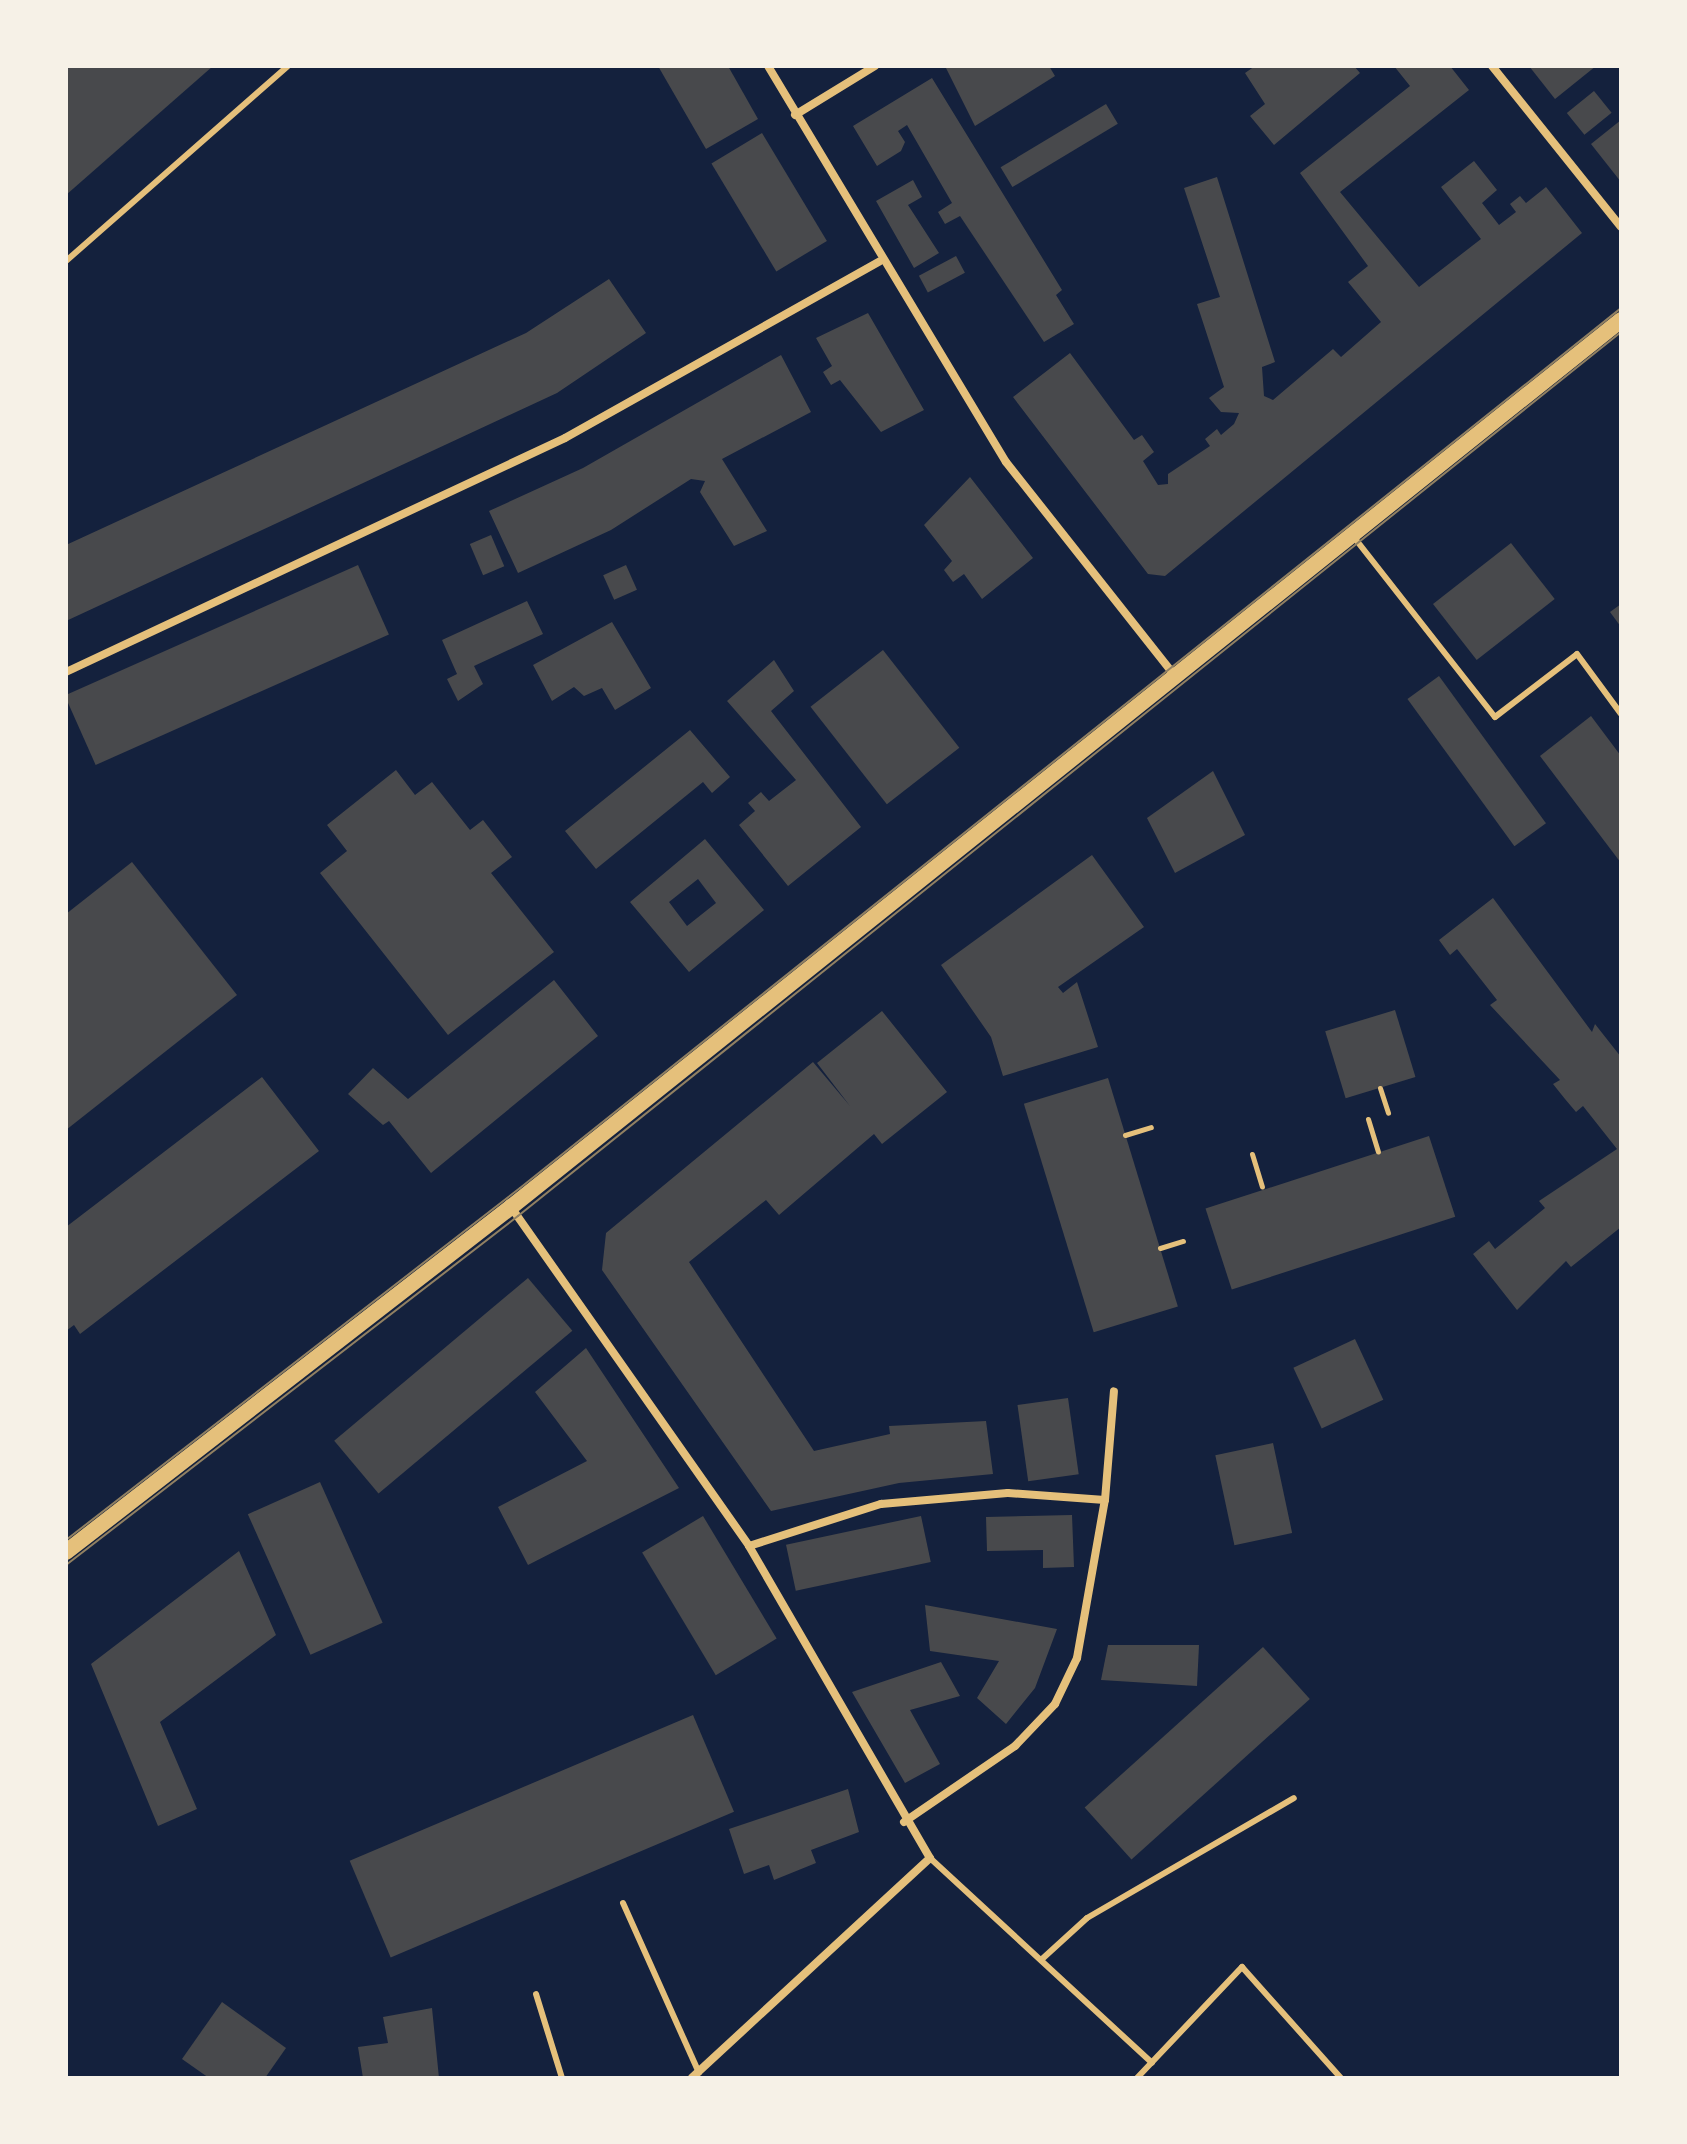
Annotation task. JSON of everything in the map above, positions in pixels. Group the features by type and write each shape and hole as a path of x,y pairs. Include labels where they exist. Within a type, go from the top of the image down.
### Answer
{"main road":[{"path":"66,1552 511,1207 1621,320"}],"street":[{"path":"768,66 880,261 1006,462 1176,677"},
{"path":"795,115 875,66"},
{"path":"1492,66 1621,227"},
{"path":"66,672 565,438 880,261"},
{"path":"511,1207 749,1546 904,1822 930,1858 695,2076"},
{"path":"904,1822 1015,1746 1055,1704 1077,1658 1105,1500 1114,1391"},
{"path":"749,1546 881,1504 1008,1493 1105,1500"}],"lane":[{"path":"66,261 288,66"},
{"path":"1353,536 1495,717 1577,654 1621,714"},
{"path":"1041,1960 1087,1918 1294,1798"},
{"path":"930,1858 1152,2063"},
{"path":"623,1903 695,2076"},
{"path":"1137,2078 1242,1967 1341,2078"},
{"path":"536,1994 562,2078"}],"path":[{"path":"1380,1088 1388,1113"},
{"path":"1368,1119 1378,1152"},
{"path":"1125,1135 1151,1127"},
{"path":"1252,1154 1262,1187"},
{"path":"1160,1248 1183,1241"}],"building":[{"path":"66,66 213,66 66,195"},
{"path":"658,66 728,66 758,119 706,149"},
{"path":"945,66 1049,66 1055,76 975,126"},
{"path":"1255,66 1354,66 1360,73 1274,145 1250,116 1265,104 1245,73"},
{"path":"1394,66 1450,66 1469,90 1340,192 1419,287 1481,239 1441,187 1474,161 1497,190 1482,203 1499,225 1516,212 1510,204 1520,196 1526,203 1546,187 1582,233 1165,576 1148,574 1013,397 1070,353 1134,440 1142,435 1154,452 1143,461 1158,485 1168,484 1168,474 1210,446 1205,439 1217,429 1221,435 1234,424 1239,413 1221,412 1209,398 1224,387 1197,304 1220,297 1184,188 1217,177 1275,362 1262,367 1264,396 1273,400 1333,349 1341,357 1381,322 1348,282 1368,266 1300,173 1410,86"},
{"path":"1529,66 1596,66 1555,99"},
{"path":"932,78 1062,290 1056,295 1074,324 1044,342 960,216 945,224 938,212 952,203 907,125 898,131 905,142 901,151 877,166 853,126"},
{"path":"1594,91 1612,113 1584,135 1567,113"},
{"path":"1106,104 1118,124 1012,187 1001,167"},
{"path":"1621,120 1621,182 1591,144"},
{"path":"762,133 827,241 776,271 711,163"},
{"path":"913,180 922,197 908,205 939,253 914,268 876,201"},
{"path":"956,256 965,273 928,292 919,276"},
{"path":"609,279 646,333 557,393 66,621 66,545 526,333"},
{"path":"868,313 924,410 881,432 840,380 831,385 823,372 832,366 816,338"},
{"path":"781,355 811,412 722,459 767,531 734,546 700,492 705,481 691,479 611,530 518,573 489,511 583,468"},
{"path":"970,477 1033,558 982,599 964,574 953,582 944,570 952,561 924,525"},
{"path":"491,535 504,566 483,575 470,544"},
{"path":"1511,543 1555,599 1477,660 1433,604"},
{"path":"358,565 389,634 96,765 66,695"},
{"path":"626,565 637,590 614,600 603,575"},
{"path":"527,601 543,634 474,666 483,684 458,701 447,679 457,674 442,640"},
{"path":"1621,604 1621,627 1610,612"},
{"path":"612,622 651,688 615,710 602,688 584,696 574,687 552,701 533,665"},
{"path":"883,650 959,748 887,804 811,707"},
{"path":"774,660 794,691 771,711 861,827 788,886 739,825 755,811 748,803 761,792 769,801 796,780 727,701"},
{"path":"1439,676 1546,823 1514,846 1407,699"},
{"path":"1591,716 1621,756 1621,863 1540,756"},
{"path":"690,730 730,777 712,793 703,782 596,869 565,831"},
{"path":"396,770 415,795 432,782 470,830 483,820 512,857 491,873 554,952 448,1035 320,873 347,851 327,825"},
{"path":"1213,771 1245,835 1175,873 1147,818"},
{"path":"705,839 764,910 689,972 630,902","holes":["698,879 716,903 687,926 669,902"]},
{"path":"1092,855 1144,927 1058,987 1063,993 1077,982 1098,1047 1003,1076 991,1037 941,965"},
{"path":"132,862 237,995 66,1130 66,914"},
{"path":"1493,898 1592,1032 1595,1024 1621,1057 1621,1227 1571,1267 1566,1261 1517,1310 1473,1254 1489,1241 1495,1249 1545,1208 1539,1201 1617,1149 1583,1106 1576,1112 1553,1084 1560,1080 1490,1005 1497,1000 1457,949 1450,955 1439,940"},
{"path":"554,980 598,1036 431,1173 389,1121 383,1125 348,1094 373,1068 408,1099"},
{"path":"1395,1010 1415,1077 1346,1098 1325,1031"},
{"path":"882,1011 947,1092 882,1144 874,1134 779,1215 766,1200 689,1262 814,1451 890,1434 889,1426 986,1421 993,1474 899,1483 771,1511 602,1270 606,1233 813,1062 850,1106 817,1063"},
{"path":"262,1077 319,1151 80,1334 74,1325 66,1331 66,1227"},
{"path":"1108,1078 1178,1307 1094,1332 1024,1104"},
{"path":"1429,1136 1455,1217 1232,1289 1206,1209"},
{"path":"528,1278 572,1331 379,1493 334,1441"},
{"path":"1355,1339 1383,1400 1322,1428 1293,1368"},
{"path":"586,1348 679,1488 528,1565 498,1507 587,1461 535,1392"},
{"path":"1068,1398 1079,1474 1028,1481 1017,1405"},
{"path":"1273,1443 1292,1533 1234,1545 1215,1455"},
{"path":"320,1482 383,1623 310,1655 248,1514"},
{"path":"1072,1515 1074,1567 1043,1568 1043,1550 987,1551 986,1517"},
{"path":"703,1516 777,1639 716,1675 642,1553"},
{"path":"921,1516 931,1562 796,1591 786,1545"},
{"path":"239,1551 276,1635 160,1722 197,1809 158,1826 91,1664"},
{"path":"925,1605 1057,1629 1035,1688 1006,1724 977,1698 999,1661 930,1651"},
{"path":"1108,1645 1199,1645 1197,1686 1101,1680"},
{"path":"1263,1647 1310,1699 1131,1860 1085,1808"},
{"path":"941,1662 960,1696 910,1710 940,1764 905,1783 852,1692"},
{"path":"693,1715 734,1812 391,1957 350,1861"},
{"path":"848,1789 859,1832 811,1850 816,1863 774,1880 769,1865 744,1874 729,1829"},
{"path":"222,2002 286,2048 265,2078 209,2078 182,2059"},
{"path":"432,2008 439,2078 363,2078 358,2047 388,2043 383,2017"}],"tram line":[{"path":"66,1540 520,1188 1621,308"},
{"path":"66,1565 518,1216 1621,332"}]}
